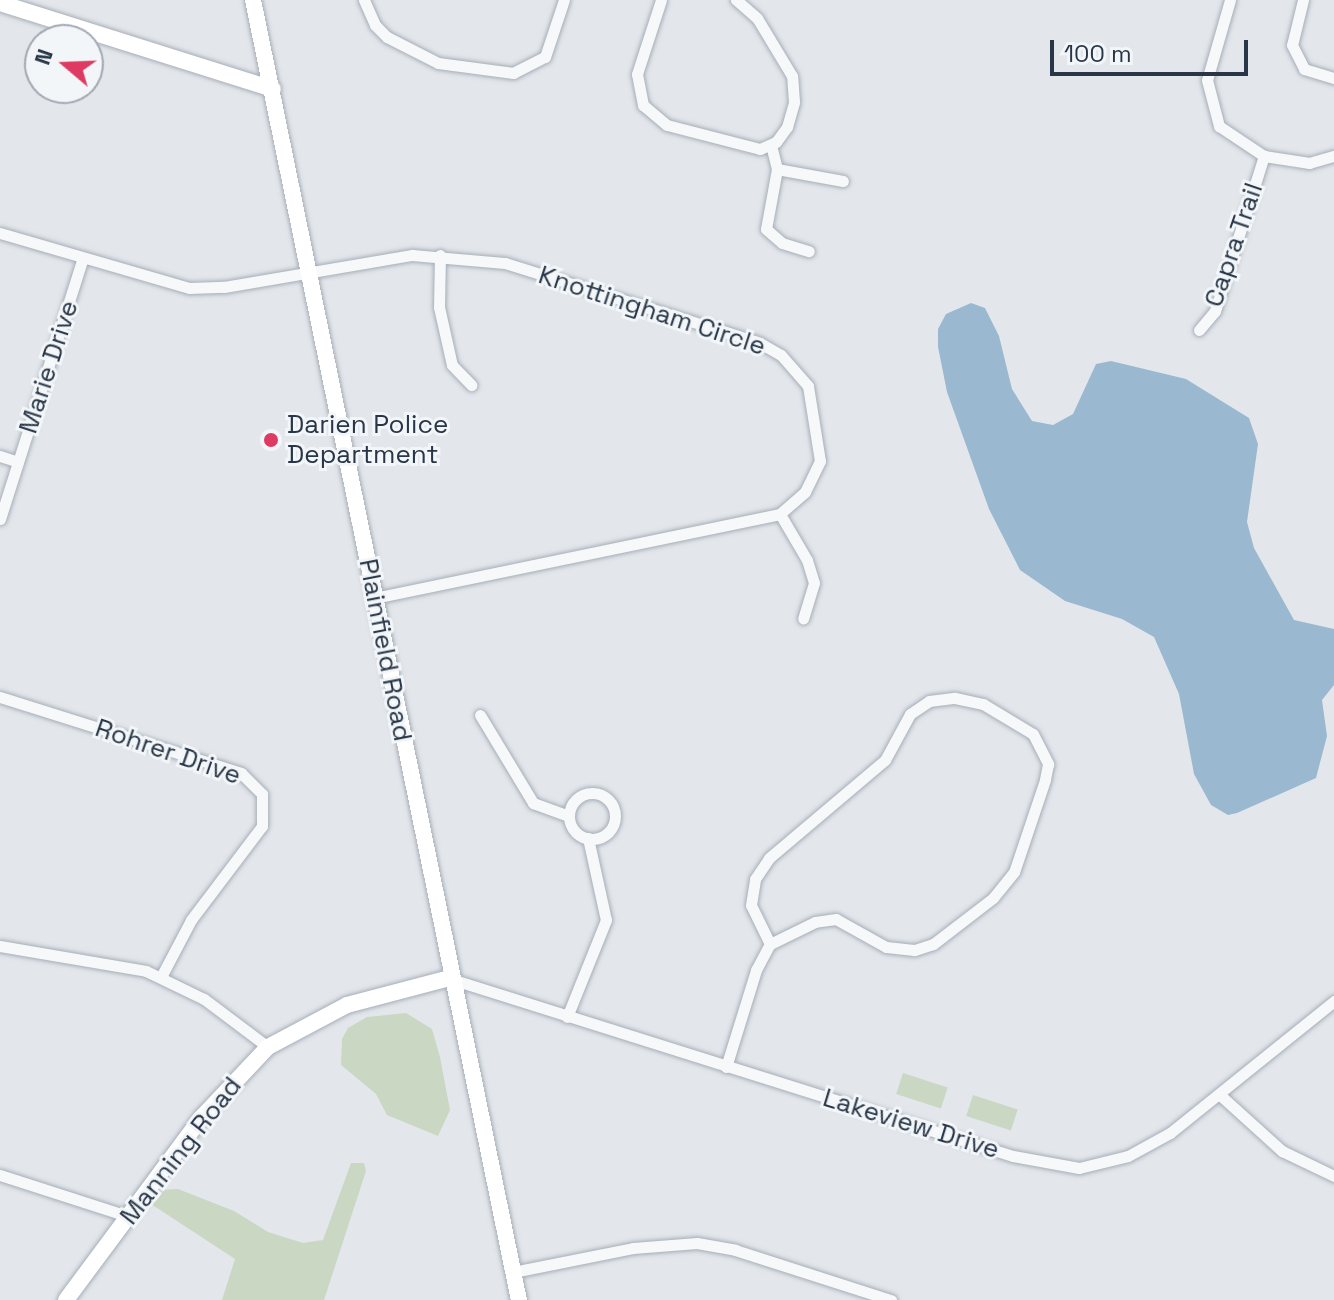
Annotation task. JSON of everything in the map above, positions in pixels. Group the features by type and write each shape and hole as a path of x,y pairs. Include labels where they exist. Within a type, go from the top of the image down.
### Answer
{"main road":[{"name":"Plainfield Road","path":"253,0 450,978 519,1300"},
{"path":"0,3 273,89"},
{"name":"Manning Road","path":"66,1300 202,1117 268,1047 347,1005 450,978"}],"street":[{"path":"364,0 375,25 387,37 438,63 513,73 545,57 564,0"},
{"path":"661,0 637,74 643,105 667,125 748,150 771,145 787,127 794,102 792,76 757,18 736,0"},
{"path":"1230,0 1208,70 1210,103 1224,131 1264,156 1309,163 1334,156"},
{"path":"1303,0 1292,45 1304,69 1334,78"},
{"path":"771,145 777,169 766,229 782,243 809,251"},
{"name":"Capra Trail","path":"1199,330 1215,311 1264,156"},
{"path":"777,169 843,181"},
{"name":"Knottingham Circle","path":"0,233 82,260 189,288 224,287 309,271 440,255 533,271 760,343 781,355 808,386 821,452 811,484 780,514"},
{"path":"440,255 439,307 452,365 471,385"},
{"name":"Marie Drive","path":"0,519 82,260"},
{"path":"0,456 18,462"},
{"path":"374,598 780,514 807,560 814,583 803,618"},
{"name":"Rohrer Drive","path":"0,697 241,773 258,786 265,804 262,826 191,920 161,977"},
{"path":"726,1067 756,970 770,944 815,922 836,919 886,947 914,950 933,944 993,898 1014,872 1045,780 1048,764 1033,734 966,700 943,698 918,706 885,760 760,869 751,905 770,944"},
{"path":"480,715 533,803 569,816"},
{"path":"586,794 600,794 612,803 615,817 610,831 588,838 575,831 569,816 574,802 586,794"},
{"path":"567,1017 606,920 588,838"},
{"path":"0,946 72,954 161,977 214,1005 268,1047"},
{"name":"Lakeview Drive","path":"450,978 1013,1156 1079,1168 1148,1147 1220,1095 1334,1001"},
{"path":"1220,1095 1282,1151 1334,1176"},
{"path":"0,1175 130,1217"},
{"path":"513,1272 633,1248 697,1243 735,1250 891,1300"}],"green space":[{"path":"406,1013 432,1029 440,1057 450,1110 438,1136 387,1115 376,1094 341,1065 342,1039 348,1028 367,1017"},
{"path":"903,1073 948,1088 941,1108 896,1094"},
{"path":"973,1095 1018,1110 1011,1130 966,1116"},
{"path":"351,1163 364,1163 366,1171 324,1300 222,1300 235,1259 151,1204 161,1190 178,1189 234,1211 268,1232 303,1243 323,1240"}],"water":[{"path":"971,303 985,308 999,336 1012,389 1032,421 1053,425 1073,414 1096,364 1111,361 1186,379 1249,418 1258,444 1247,522 1254,548 1294,620 1334,629 1334,685 1322,700 1327,736 1316,778 1237,813 1228,815 1211,805 1194,774 1179,694 1154,637 1122,619 1065,601 1020,570 989,509 947,392 938,347 938,329 946,314"}],"place":[{"name":"Darien Police Department","path":"271,440"}]}
